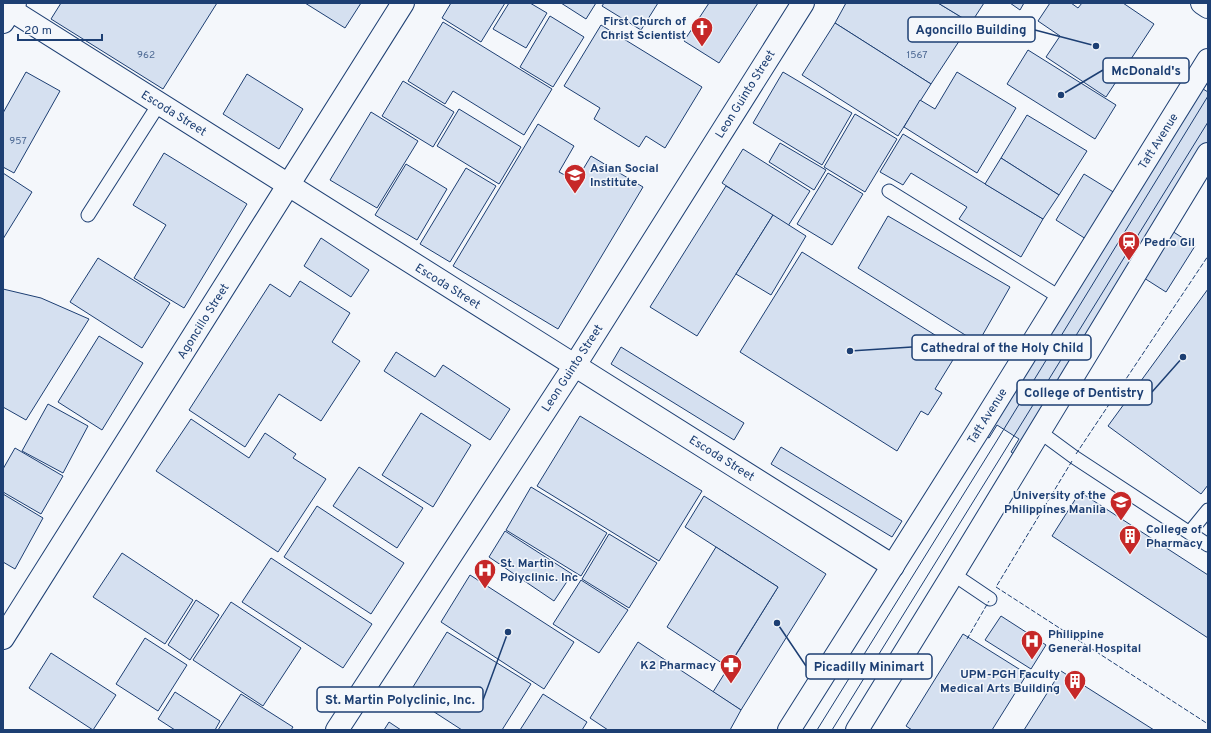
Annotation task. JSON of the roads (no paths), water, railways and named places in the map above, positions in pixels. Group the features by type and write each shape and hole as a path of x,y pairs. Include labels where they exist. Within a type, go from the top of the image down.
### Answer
{"street":[{"name":"Agoncillo Street","path":"3,638 402,3"},
{"name":"Leon Guinto Street","path":"337,730 575,365 803,3"},
{"path":"1202,3 1208,7"},
{"name":"Escoda Street","path":"8,10 893,566"},
{"name":"Taft Avenue","path":"789,730 1061,298 1208,60"},
{"path":"856,730 1040,432 1208,154"}],"lane":[{"path":"88,215 159,104"},
{"path":"889,190 1061,298"},
{"path":"1040,432 1074,457 1208,545"},
{"path":"1190,532 1208,510"},
{"path":"953,574 990,599"}],"tram line":[{"path":"817,730 1208,96"},
{"path":"832,730 1208,122"}],"place":[{"name":"Agoncillo Building","path":"1096,46"},
{"name":"First Church of Christ Scientist","path":"702,48"},
{"name":"McDonald's","path":"1061,95"},
{"name":"Asian Social Institute","path":"575,194"},
{"name":"Pedro Gil","path":"1129,262"},
{"name":"Cathedral of the Holy Child","path":"850,351"},
{"name":"College of Dentistry","path":"1183,357"},
{"name":"University of the Philippines Manila","path":"1121,522"},
{"name":"College of Pharmacy","path":"1130,556"},
{"name":"St. Martin Polyclinic. Inc","path":"485,590"},
{"name":"Picadilly Minimart","path":"777,623"},
{"name":"St. Martin Polyclinic, Inc.","path":"508,632"},
{"name":"Philippine General Hospital","path":"1032,660"},
{"name":"K2 Pharmacy","path":"731,684"},
{"name":"UPM-PGH Faculty Medical Arts Building","path":"1075,700"}]}
